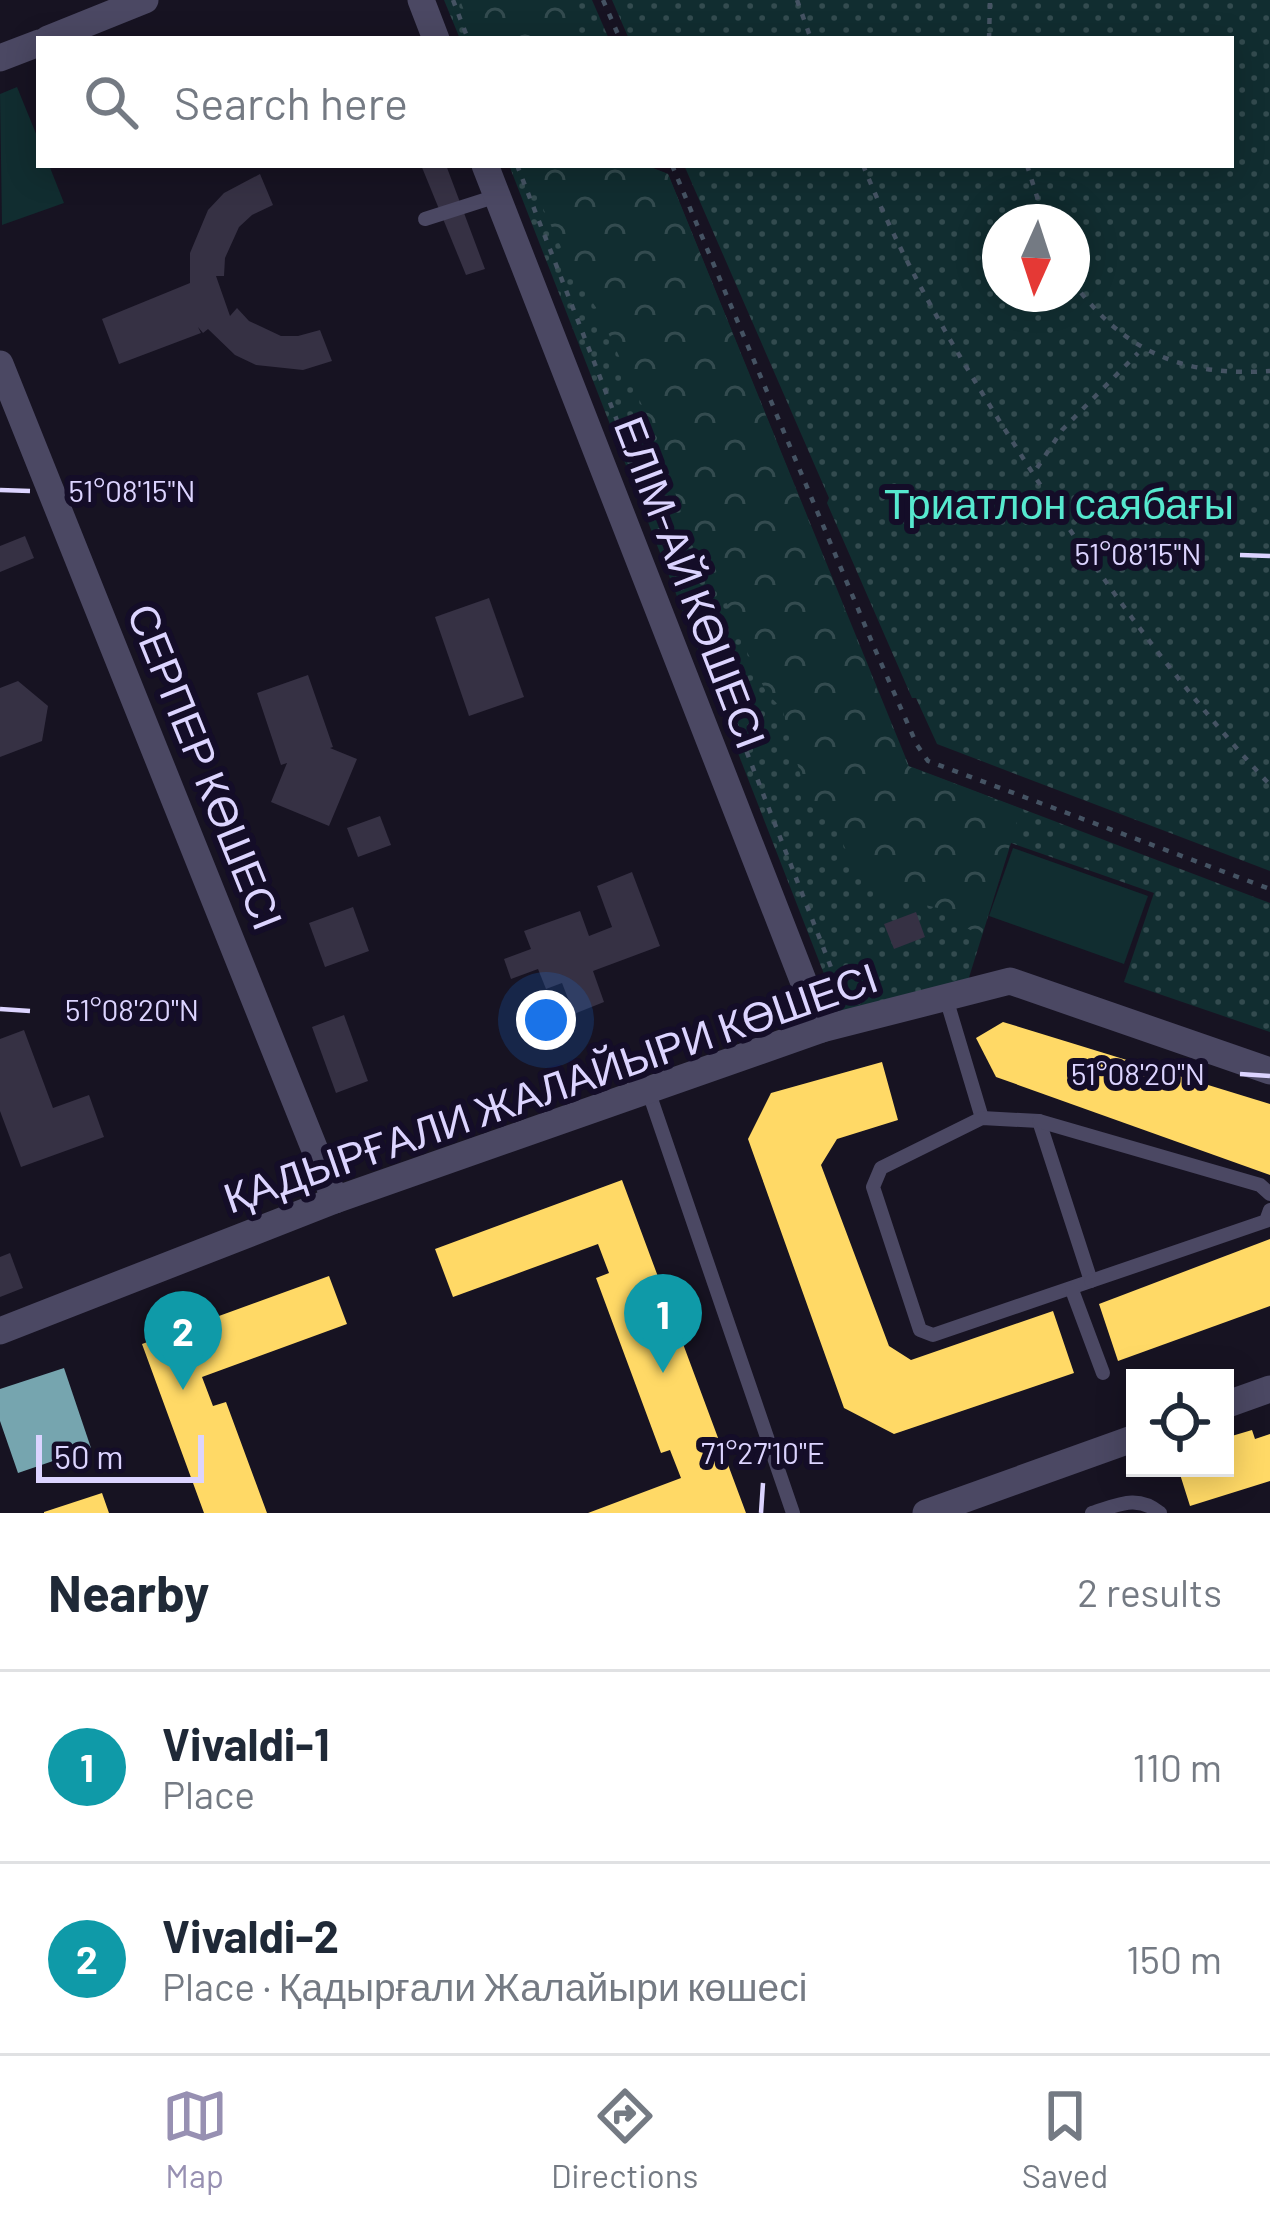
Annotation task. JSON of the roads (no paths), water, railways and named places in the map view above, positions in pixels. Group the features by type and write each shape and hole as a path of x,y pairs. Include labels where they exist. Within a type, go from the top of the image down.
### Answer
{"street":[{"path":"55,36 145,0"},
{"path":"421,0 435,36"},
{"path":"0,58 36,44"},
{"name":"ЕЛІМ-АЙ КӨШЕСІ","path":"486,168 822,1029"},
{"name":"СЕРПЕР КӨШЕСІ","path":"0,364 335,1199"},
{"name":"ҚАДЫРҒАЛИ ЖАЛАЙЫРИ КӨШЕСІ","path":"0,1331 335,1199 822,1029 1010,982 1270,1071"},
{"path":"1234,1402 1270,1389"},
{"path":"926,1513 1126,1441"}],"lane":[{"path":"425,219 497,196"},
{"path":"946,998 982,1118"},
{"path":"648,1090 793,1513"},
{"path":"1270,1193 1260,1186 1039,1121 982,1118 881,1168 873,1187 920,1330 933,1334 1266,1221 1270,1210"},
{"path":"1039,1121 1091,1281"},
{"path":"1072,1290 1103,1372"},
{"path":"1091,1513 1132,1500 1148,1503 1160,1513"}],"place":[{"name":"Vivaldi-1","path":"663,1373"},
{"name":"Vivaldi-2","path":"183,1390"}],"park label":[{"name":"Триатлон саябағы","path":"1059,502"}]}
